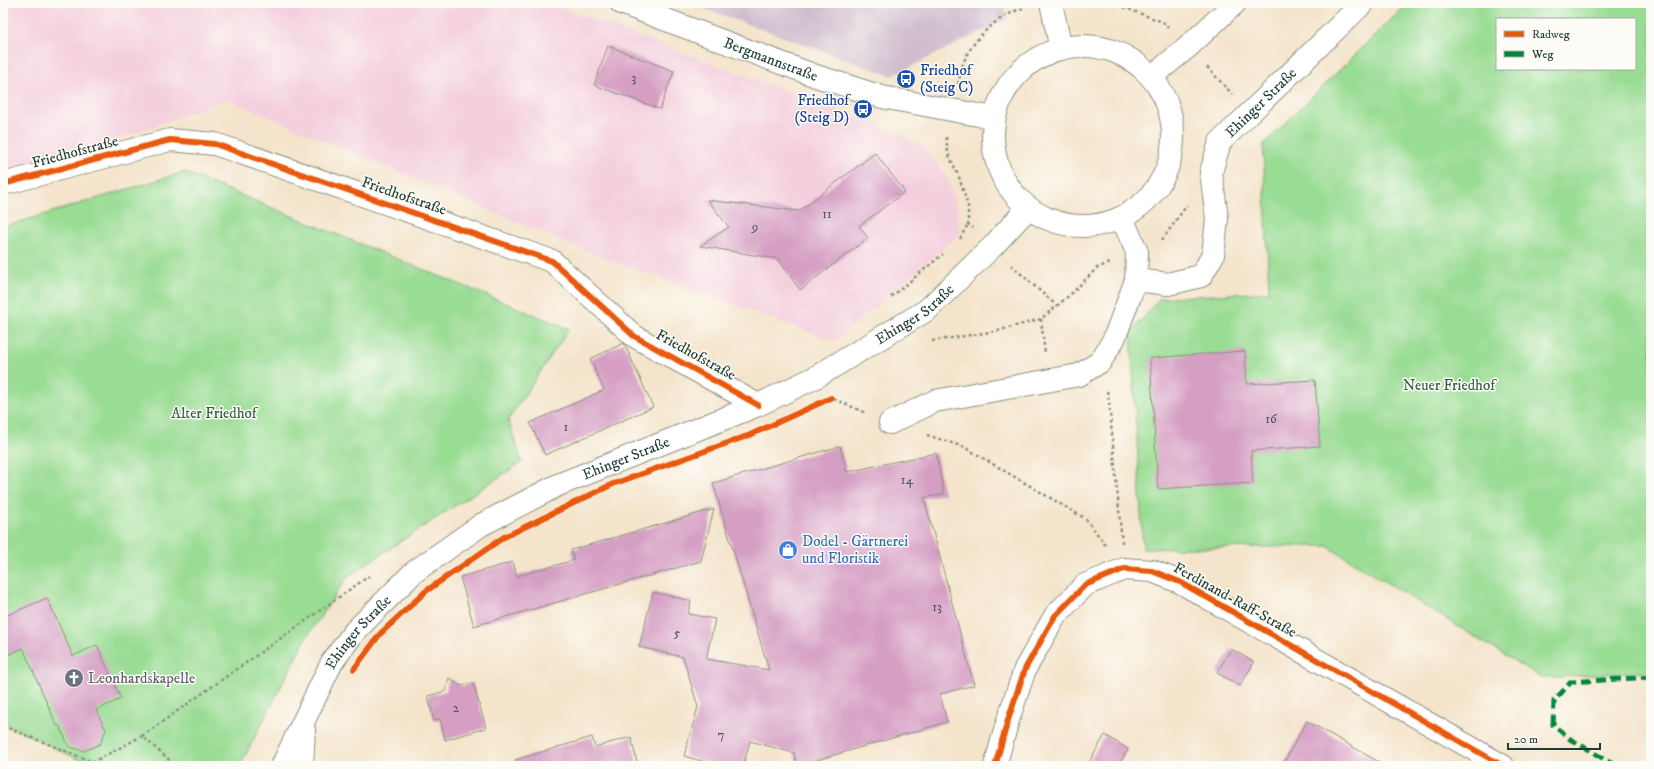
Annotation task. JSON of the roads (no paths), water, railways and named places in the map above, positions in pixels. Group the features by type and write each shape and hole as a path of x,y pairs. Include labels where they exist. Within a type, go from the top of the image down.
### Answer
{"street":[{"name":"Bergmannstraße","path":"622,3 816,76 882,97 994,118"},
{"path":"1051,3 1061,49"},
{"path":"1152,77 1188,47 1235,3"},
{"name":"Ehinger Straße","path":"1136,280 1168,284 1201,276 1213,255 1217,219 1211,172 1220,142 1363,3"},
{"path":"1083,45 1109,49 1132,60 1152,77 1166,101 1173,128 1171,156 1161,182 1143,204 1122,218 1101,225 1081,226 1061,224 1028,208 1009,188 998,166 993,142 994,118 1003,95 1017,75 1036,59 1061,49 1083,45"},
{"name":"Friedhofstraße","path":"3,184 170,140 215,144 552,261 634,336 758,405"},
{"name":"Ehinger Straße","path":"282,766 304,716 332,662 355,631 414,572 481,525 558,485 758,405 816,377 927,310 993,246 1028,208"},
{"path":"890,423 935,401 1079,375 1100,362 1114,339 1136,280 1137,252 1122,218"},
{"name":"Ferdinand-Raff-Straße","path":"995,766 1025,669 1055,616 1085,585 1124,569 1152,571 1180,582 1503,766"},
{"path":"302,766 304,716"}],"place":[{"name":"Friedhof (Steig C)","path":"906,79"},
{"name":"Friedhof (Steig D)","path":"863,109"},
{"name":"Dodel - Gärtnerei und Floristik","path":"788,550"},
{"name":"Leonhardskapelle","path":"74,678"}],"park label":[{"name":"Neuer Friedhof","path":"1449,385"},
{"name":"Alter Friedhof","path":"214,413"}]}
